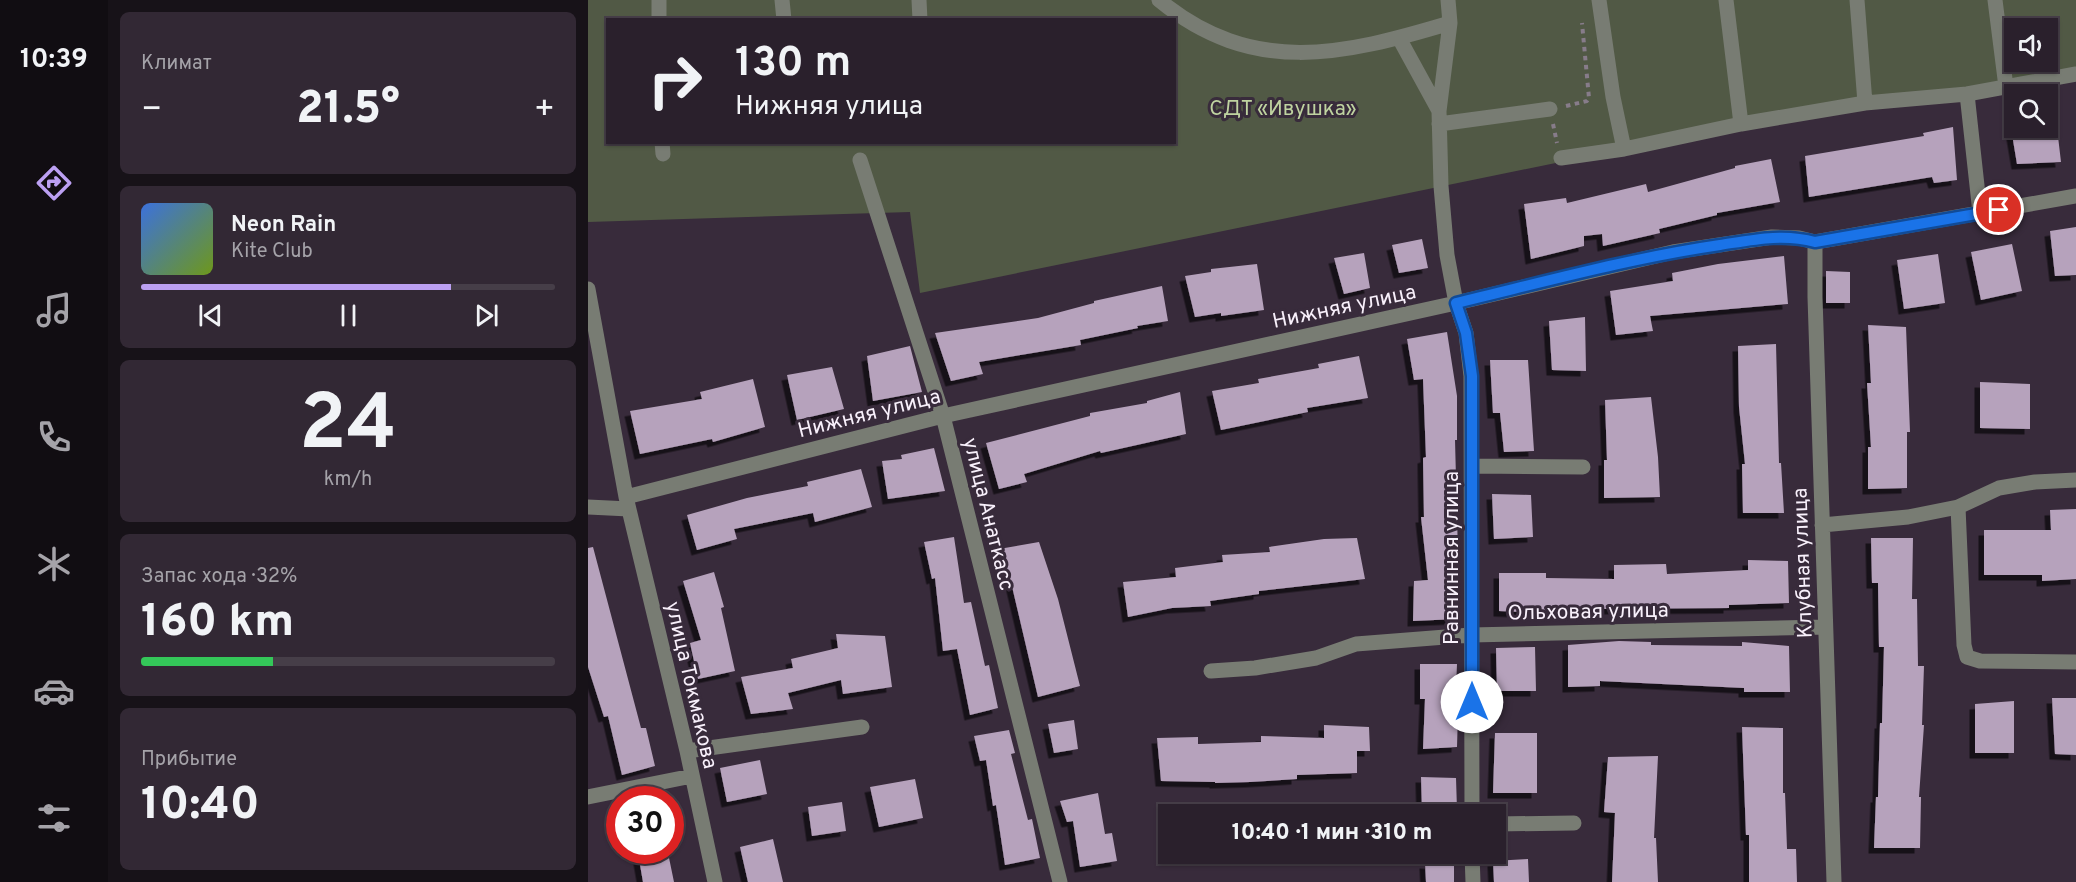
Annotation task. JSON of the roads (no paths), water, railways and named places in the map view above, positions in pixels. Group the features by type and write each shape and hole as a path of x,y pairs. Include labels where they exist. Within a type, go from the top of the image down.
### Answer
{"street":[{"path":"659,0 660,18"},
{"path":"782,0 783,18"},
{"path":"919,0 920,18"},
{"path":"1159,0 1183,19 1218,37 1257,49 1293,54 1320,53 1399,38 1450,23"},
{"name":"Равнинная улица","path":"1448,0 1450,23 1439,118 1441,186 1447,255 1456,303 1466,333 1472,376 1472,804"},
{"path":"1599,0 1612,97 1624,149"},
{"path":"1726,0 1741,124"},
{"path":"1857,0 1865,103"},
{"path":"1995,0 2006,84"},
{"path":"1399,38 1439,118 1550,109"},
{"path":"2022,84 2076,74"},
{"path":"1561,158 1624,149 1741,124 1865,103 1967,94 2004,87"},
{"path":"1967,94 1980,213"},
{"name":"улица Анаткасс","path":"860,160 943,416 1060,882"},
{"name":"Нижняя улица","path":"588,507 628,503 943,416 1456,303 1672,252 1772,237 1799,237 1815,242 2076,196"},
{"name":"Клубная улица","path":"1815,242 1834,882"},
{"name":"улица Токмакова","path":"588,289 628,503 687,750 715,882"},
{"path":"1473,466 1583,467"},
{"path":"1822,525 1908,517 1958,507 1999,488 2035,482 2076,480"},
{"path":"1958,507 1964,645 1967,657 1980,661 2076,662"},
{"name":"Ольховая улица","path":"1211,671 1255,668 1316,658 1356,644 1471,635 1825,627"},
{"path":"687,750 862,727"},
{"path":"588,797 692,776"},
{"path":"1506,824 1574,822"},
{"path":"1473,864 1473,882"}],"park label":[{"name":"СДТ «Ивушка»","path":"1283,108"}]}
